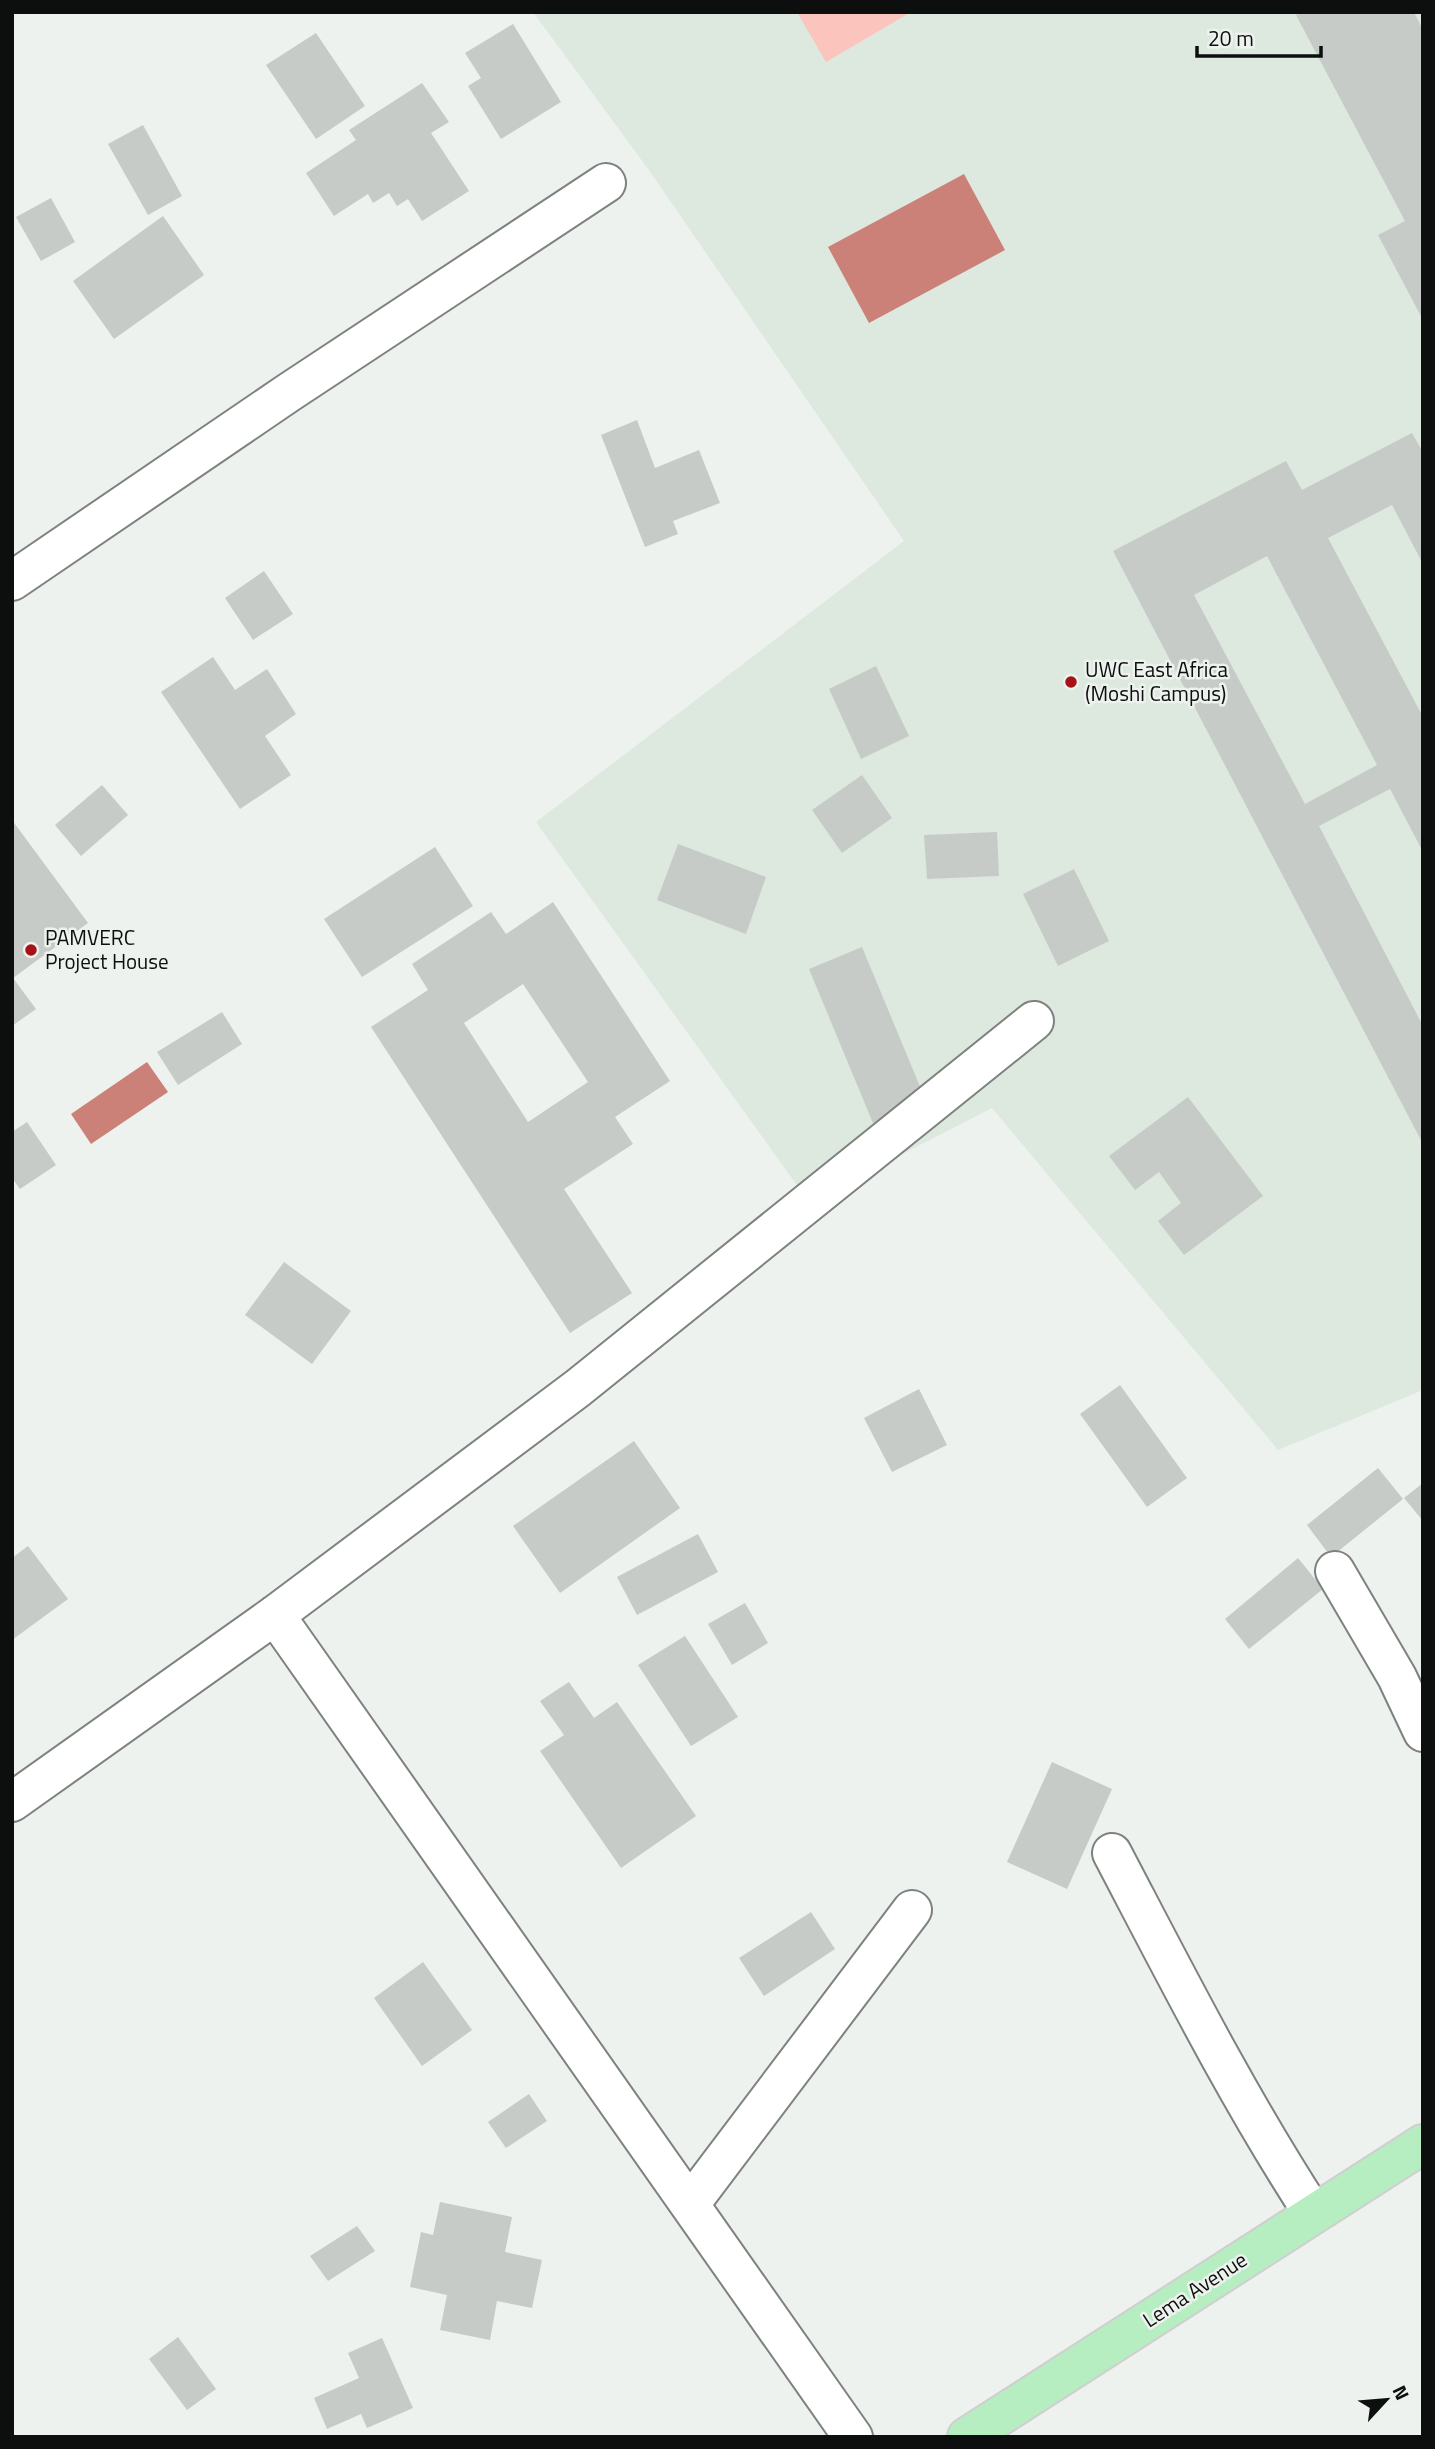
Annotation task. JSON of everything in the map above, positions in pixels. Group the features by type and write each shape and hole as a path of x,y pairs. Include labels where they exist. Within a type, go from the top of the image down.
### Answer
{"main road":[{"name":"Lema Avenue","path":"967,2437 1423,2144"}],"street":[{"path":"12,581 276,401 606,183"},
{"path":"12,1802 275,1615 578,1388 1034,1021"},
{"path":"1335,1571 1397,1677 1423,1732"},
{"path":"275,1615 853,2437"},
{"path":"1112,1853 1211,2044 1312,2213"},
{"path":"690,2204 912,1910"}],"shaded area":[{"name":"UWC East Africa (Moshi Campus)","path":"533,12 1423,12 1423,1390 1278,1450 992,1108 809,1202 536,822 904,541 651,173"},
{"path":"797,12 911,12 826,62"},
{"path":"964,174 1005,250 869,323 828,247"},
{"path":"147,1062 168,1092 91,1144 71,1114"}],"building":[{"path":"1300,12 1414,12 1423,30 1423,320 1378,235 1405,221 1296,15"},
{"path":"513,24 561,102 501,139 468,86 481,78 465,53"},
{"path":"316,33 365,106 316,139 266,65"},
{"path":"422,83 449,122 431,133 469,191 422,221 408,199 397,206 389,193 373,203 368,194 334,216 306,173 356,140 349,130"},
{"path":"143,125 182,196 148,215 108,144"},
{"path":"51,198 75,242 41,261 16,217"},
{"path":"163,216 204,275 114,339 73,281"},
{"path":"637,420 655,468 699,450 720,503 673,521 678,534 645,547 601,435"},
{"path":"1412,433 1423,452 1423,564 1392,505 1328,538 1423,717 1423,852 1390,789 1319,826 1423,1026 1423,1144 1113,551 1286,461 1302,490","holes":["1267,556 1377,765 1305,804 1194,595"]},
{"path":"264,571 293,614 253,640 225,598"},
{"path":"213,657 235,690 267,669 296,714 265,736 291,775 240,809 161,692"},
{"path":"876,666 909,736 861,759 829,689"},
{"path":"862,775 892,818 842,853 812,810"},
{"path":"102,785 128,815 81,856 55,825"},
{"name":"PAMVERC Project House","path":"12,820 88,923 13,978 36,1009 12,1026"},
{"path":"997,832 999,876 927,879 924,835"},
{"path":"678,844 766,877 746,934 657,900"},
{"path":"435,847 473,906 362,977 324,919"},
{"path":"1074,869 1109,941 1058,966 1023,894"},
{"path":"553,902 670,1081 615,1117 633,1144 564,1189 632,1293 570,1333 371,1027 428,990 412,964 491,912 506,934","holes":["523,984 588,1082 528,1122 464,1023"]},
{"path":"862,947 926,1101 873,1123 809,969"},
{"path":"222,1012 242,1044 178,1085 157,1052"},
{"path":"1188,1097 1263,1196 1184,1255 1158,1221 1181,1203 1159,1172 1135,1190 1109,1156"},
{"path":"27,1122 56,1165 20,1189 12,1178 12,1132"},
{"path":"284,1262 351,1311 312,1364 245,1315"},
{"path":"1120,1385 1187,1478 1147,1507 1080,1414"},
{"path":"919,1389 947,1445 892,1472 864,1418"},
{"path":"634,1441 680,1508 560,1593 513,1526"},
{"path":"1378,1468 1403,1499 1331,1557 1307,1525"},
{"path":"1423,1483 1423,1521 1404,1498"},
{"path":"698,1534 718,1572 637,1615 617,1577"},
{"path":"28,1546 68,1599 12,1640 12,1558"},
{"path":"1298,1558 1323,1589 1249,1649 1225,1619"},
{"path":"745,1603 768,1643 732,1665 708,1624"},
{"path":"685,1636 738,1717 691,1746 638,1665"},
{"path":"569,1682 594,1718 617,1702 696,1816 621,1868 540,1751 564,1735 540,1701"},
{"path":"1052,1762 1112,1789 1067,1889 1007,1862"},
{"path":"811,1912 835,1949 764,1996 739,1958"},
{"path":"423,1962 472,2030 422,2066 374,1998"},
{"path":"529,2094 547,2121 506,2148 488,2122"},
{"path":"440,2202 512,2217 505,2252 542,2260 532,2308 497,2301 490,2340 440,2330 447,2295 410,2287 421,2232 433,2235"},
{"path":"357,2226 375,2251 328,2281 310,2256"},
{"path":"178,2337 216,2389 187,2410 149,2359"},
{"path":"382,2338 413,2408 367,2428 361,2414 327,2429 314,2398 359,2378 348,2353"}],"place":[{"name":"UWC East Africa (Moshi Campus)","path":"1071,682"},
{"name":"PAMVERC Project House","path":"31,950"}]}
